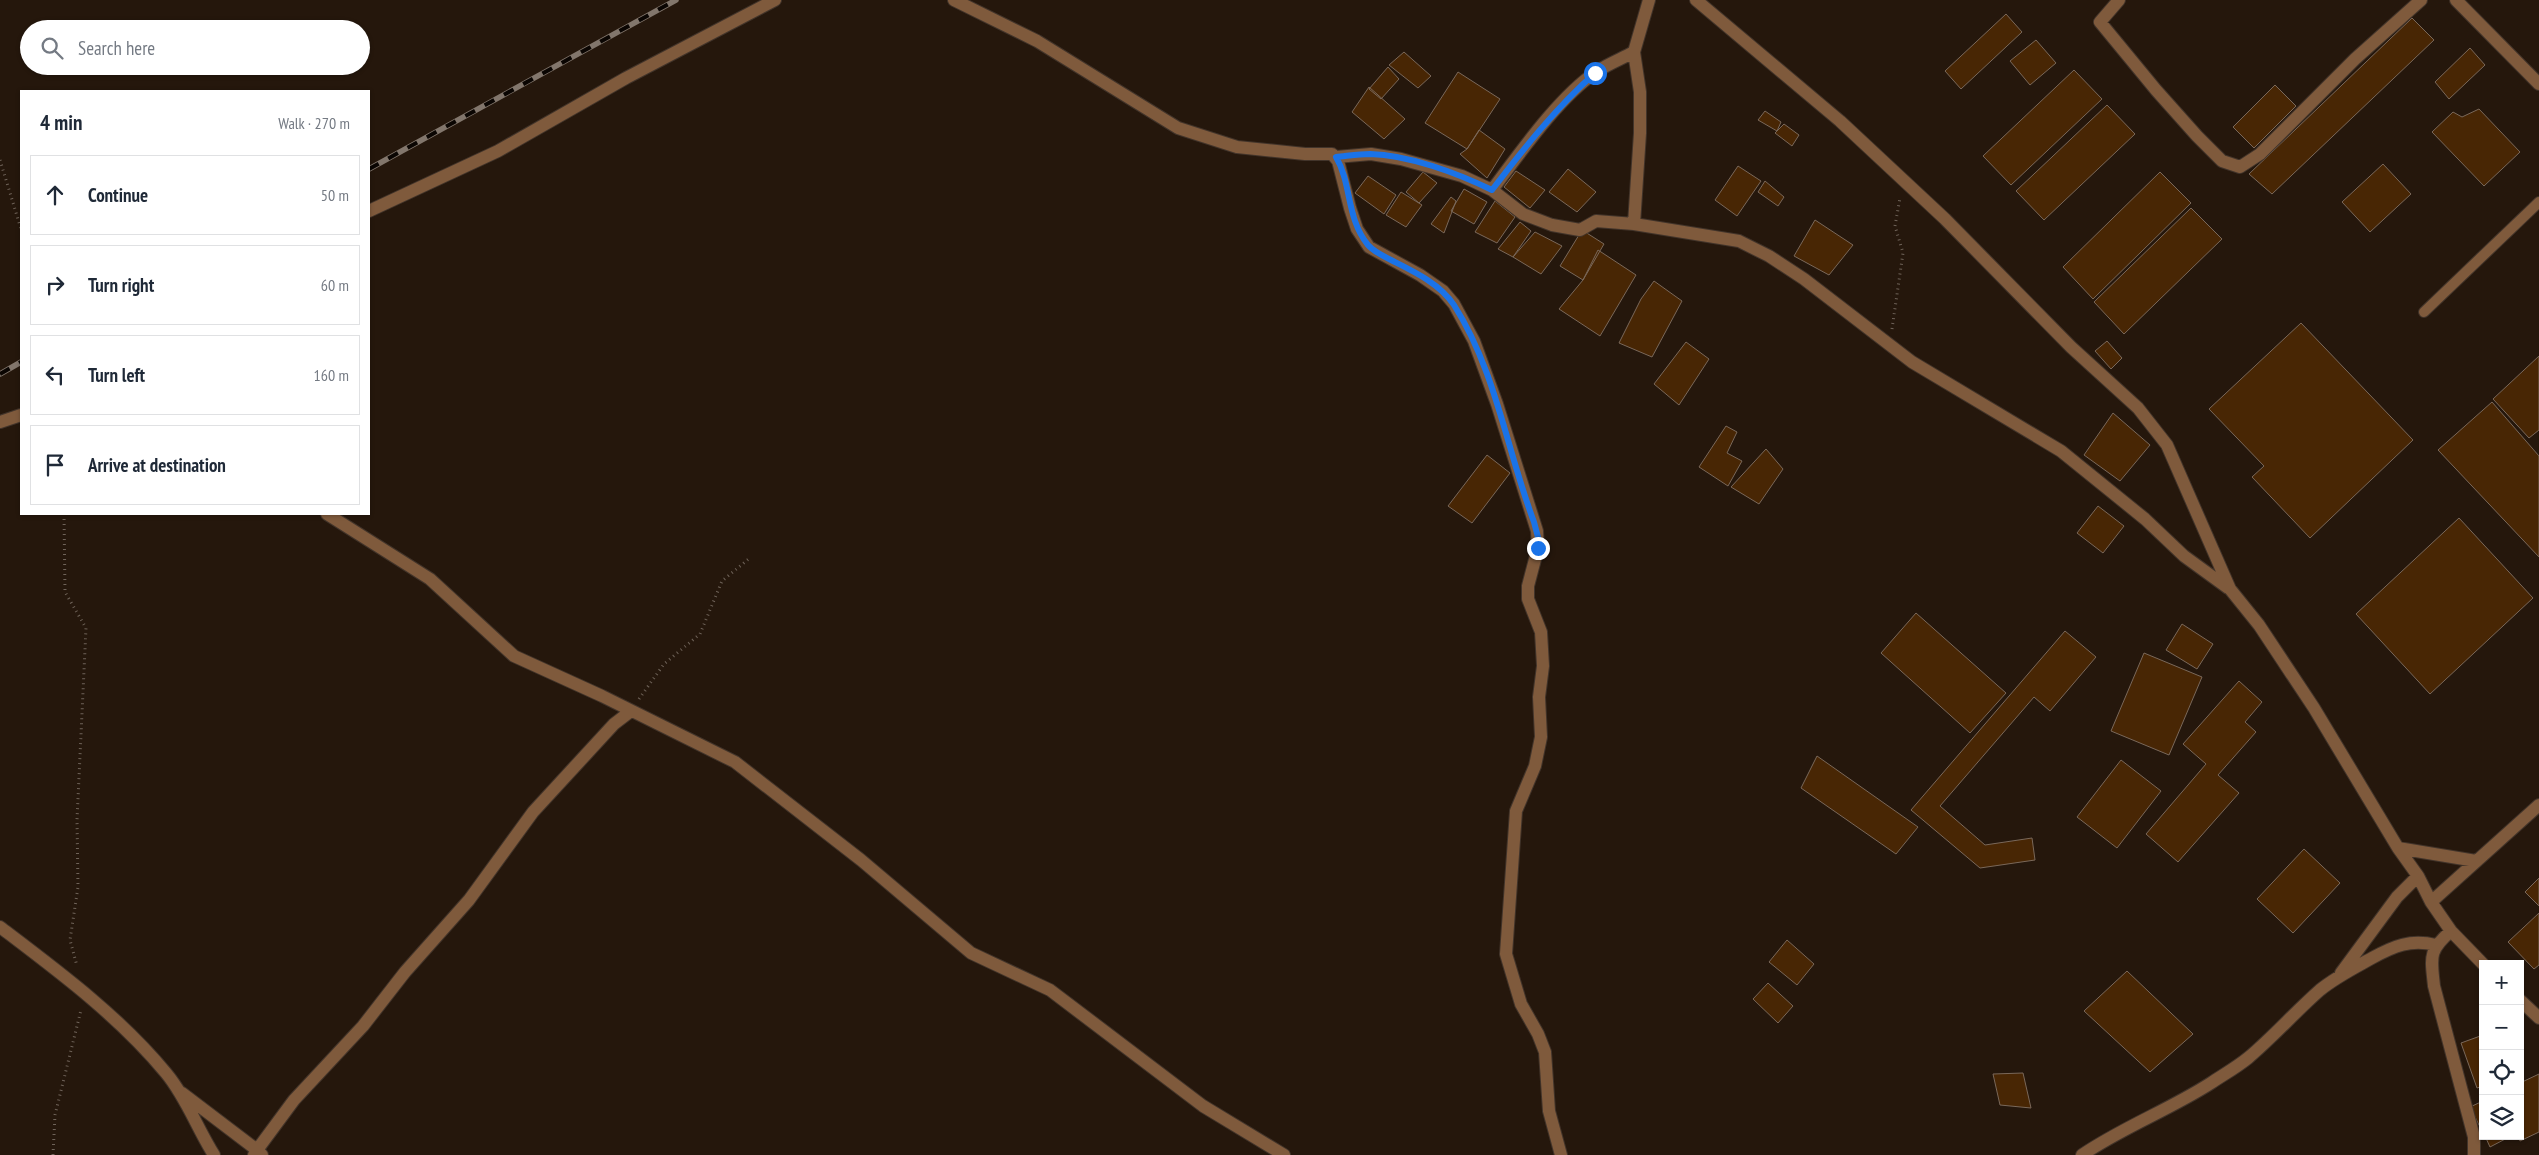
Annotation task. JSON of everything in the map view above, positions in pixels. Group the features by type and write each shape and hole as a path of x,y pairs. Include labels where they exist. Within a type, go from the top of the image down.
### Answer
{"street":[{"path":"370,211 498,151 626,78 775,0"},
{"path":"954,0 1037,41 1178,128 1237,147 1304,154 1327,152 1336,157 1371,154 1401,159 1462,176 1492,190 1523,214 1552,225 1580,230 1596,221 1634,224 1739,241 1769,256 1804,279 1912,362 2061,451 2145,519 2184,556 2230,589 2259,624 2286,664 2451,932 2479,960"},
{"path":"1634,224 1640,92 1634,52 1649,0"},
{"path":"1696,0 1840,121 1904,181 2071,347 2138,408 2167,445 2230,589"},
{"path":"2119,0 2100,22 2156,90 2222,161 2240,167 2260,154 2355,59 2421,0"},
{"path":"2456,0 2539,84"},
{"path":"1492,190 1530,140 1568,97 1595,73 1634,52"},
{"path":"1336,157 1355,222 1369,247 1420,275 1454,304 1470,334 1497,404 1537,531 1538,548 1528,586 1528,599 1541,632 1543,666 1539,697 1541,737 1535,766 1516,811 1506,954 1521,1004 1538,1034 1545,1052 1549,1111 1561,1155"},
{"path":"0,422 20,415"},
{"path":"328,515 430,579 514,656 631,710 735,762 861,860 971,953 1050,990 1203,1106 1284,1155"},
{"path":"0,927 85,994 142,1047 178,1089 257,1153 294,1100 363,1026 405,972 470,900 533,812 614,724 631,710"},
{"path":"2431,902 2539,804"},
{"path":"2398,848 2476,861"},
{"path":"2340,975 2398,897 2418,876"},
{"path":"2451,932 2436,945 2432,961 2434,986 2474,1137 2474,1155"},
{"path":"2082,1155 2110,1136 2210,1084 2248,1058 2321,989 2340,975 2388,950 2405,944 2419,941 2436,945"},
{"path":"2524,1004 2539,1018"},
{"path":"178,1089 214,1155"}],"lane":[{"path":"2424,312 2539,202"}],"path":[{"path":"0,160 20,226"},
{"path":"1889,344 1904,253 1894,226 1904,181"},
{"path":"64,515 65,592 86,628 77,820 78,887 70,940 78,967"},
{"path":"631,710 664,664 700,634 722,582 751,557"},
{"path":"53,1155 55,1115 85,994"}],"building":[{"path":"2006,14 2022,32 1961,89 1945,71"},
{"path":"2412,18 2434,40 2272,194 2249,174"},
{"path":"2036,40 2056,63 2030,85 2010,61"},
{"path":"2470,48 2485,65 2449,99 2435,82"},
{"path":"1404,52 1431,76 1418,88 1389,65"},
{"path":"1388,67 1399,79 1381,99 1369,89"},
{"path":"2074,70 2102,99 2011,185 1983,156"},
{"path":"1458,72 1500,99 1467,149 1425,123"},
{"path":"2275,85 2296,106 2254,148 2233,127"},
{"path":"1369,87 1405,119 1384,139 1352,112"},
{"path":"2107,105 2135,134 2044,220 2016,191"},
{"path":"2479,109 2520,152 2484,186 2432,132 2453,112 2462,117"},
{"path":"1765,111 1781,122 1777,131 1758,120"},
{"path":"1784,124 1799,135 1792,146 1775,133"},
{"path":"1479,130 1505,149 1487,178 1460,154 1467,149"},
{"path":"2383,164 2411,194 2370,232 2342,202"},
{"path":"1738,166 1761,181 1737,216 1715,200"},
{"path":"1568,169 1596,192 1577,212 1549,192"},
{"path":"1516,171 1545,190 1530,208 1504,187"},
{"path":"1423,172 1437,183 1419,203 1406,192"},
{"path":"2160,172 2191,203 2093,299 2063,267"},
{"path":"1368,176 1396,195 1384,214 1355,193"},
{"path":"1765,181 1784,197 1778,206 1758,192"},
{"path":"1464,189 1487,202 1474,224 1451,211"},
{"path":"1401,192 1422,205 1406,227 1386,215"},
{"path":"1451,197 1456,201 1444,233 1431,224"},
{"path":"1495,201 1515,217 1497,243 1475,232"},
{"path":"2191,208 2222,239 2124,334 2094,302"},
{"path":"1815,220 1853,245 1829,275 1794,256"},
{"path":"1520,222 1531,231 1513,257 1498,249"},
{"path":"1582,230 1604,244 1583,280 1560,266"},
{"path":"1535,232 1562,246 1541,274 1513,257"},
{"path":"1598,250 1636,275 1600,336 1559,309 1583,280"},
{"path":"1654,281 1682,301 1652,357 1619,343 1641,299"},
{"path":"2301,323 2413,440 2310,538 2252,477 2264,466 2209,409"},
{"path":"2107,341 2122,358 2111,369 2095,351"},
{"path":"1686,342 1709,359 1679,405 1654,384"},
{"path":"2539,356 2539,430 2529,438 2493,399"},
{"path":"2492,402 2539,456 2539,557 2438,450"},
{"path":"2113,413 2150,445 2120,481 2084,455"},
{"path":"1726,426 1737,432 1727,453 1742,461 1728,486 1699,467"},
{"path":"1766,449 1783,469 1759,504 1731,487"},
{"path":"1487,455 1510,473 1472,523 1448,506"},
{"path":"2098,506 2124,526 2103,553 2077,533"},
{"path":"2459,518 2533,598 2430,694 2356,614"},
{"path":"1916,613 2006,693 1970,733 1881,653"},
{"path":"2182,624 2213,644 2197,669 2166,650"},
{"path":"2065,631 2096,657 2050,711 2034,697 1940,806 1985,845 2032,838 2035,860 1980,868 1911,810"},
{"path":"2144,653 2202,677 2169,755 2111,731"},
{"path":"2239,681 2262,702 2245,722 2256,732 2218,775 2239,793 2178,862 2146,834 2206,764 2183,744"},
{"path":"1817,756 1918,827 1896,854 1801,788"},
{"path":"2121,760 2161,791 2117,848 2077,817"},
{"path":"2304,849 2340,883 2293,933 2257,899"},
{"path":"2539,878 2539,906 2525,892"},
{"path":"2539,913 2539,965 2534,969 2508,942"},
{"path":"1787,940 1814,964 1797,985 1769,962"},
{"path":"2127,971 2193,1034 2150,1072 2084,1011"},
{"path":"1768,983 1793,1006 1778,1023 1753,999"},
{"path":"2479,1036 2479,1087 2477,1088 2461,1043"},
{"path":"2023,1073 2031,1108 2000,1105 1993,1074"},
{"path":"2539,1074 2539,1132 2524,1139 2524,1095 2524,1081"},
{"path":"2479,1103 2479,1125 2470,1107"},
{"path":"2487,1140 2503,1140 2490,1147"}],"railway":[{"path":"370,168 676,0"},
{"path":"0,374 20,363"}],"route":[{"path":"1538,548 1539,541 1534,522 1514,457 1474,341 1454,304 1442,292 1420,275 1369,247 1357,229 1336,157 1371,154 1401,159 1462,176 1492,190 1530,140 1568,97 1595,73"}]}
